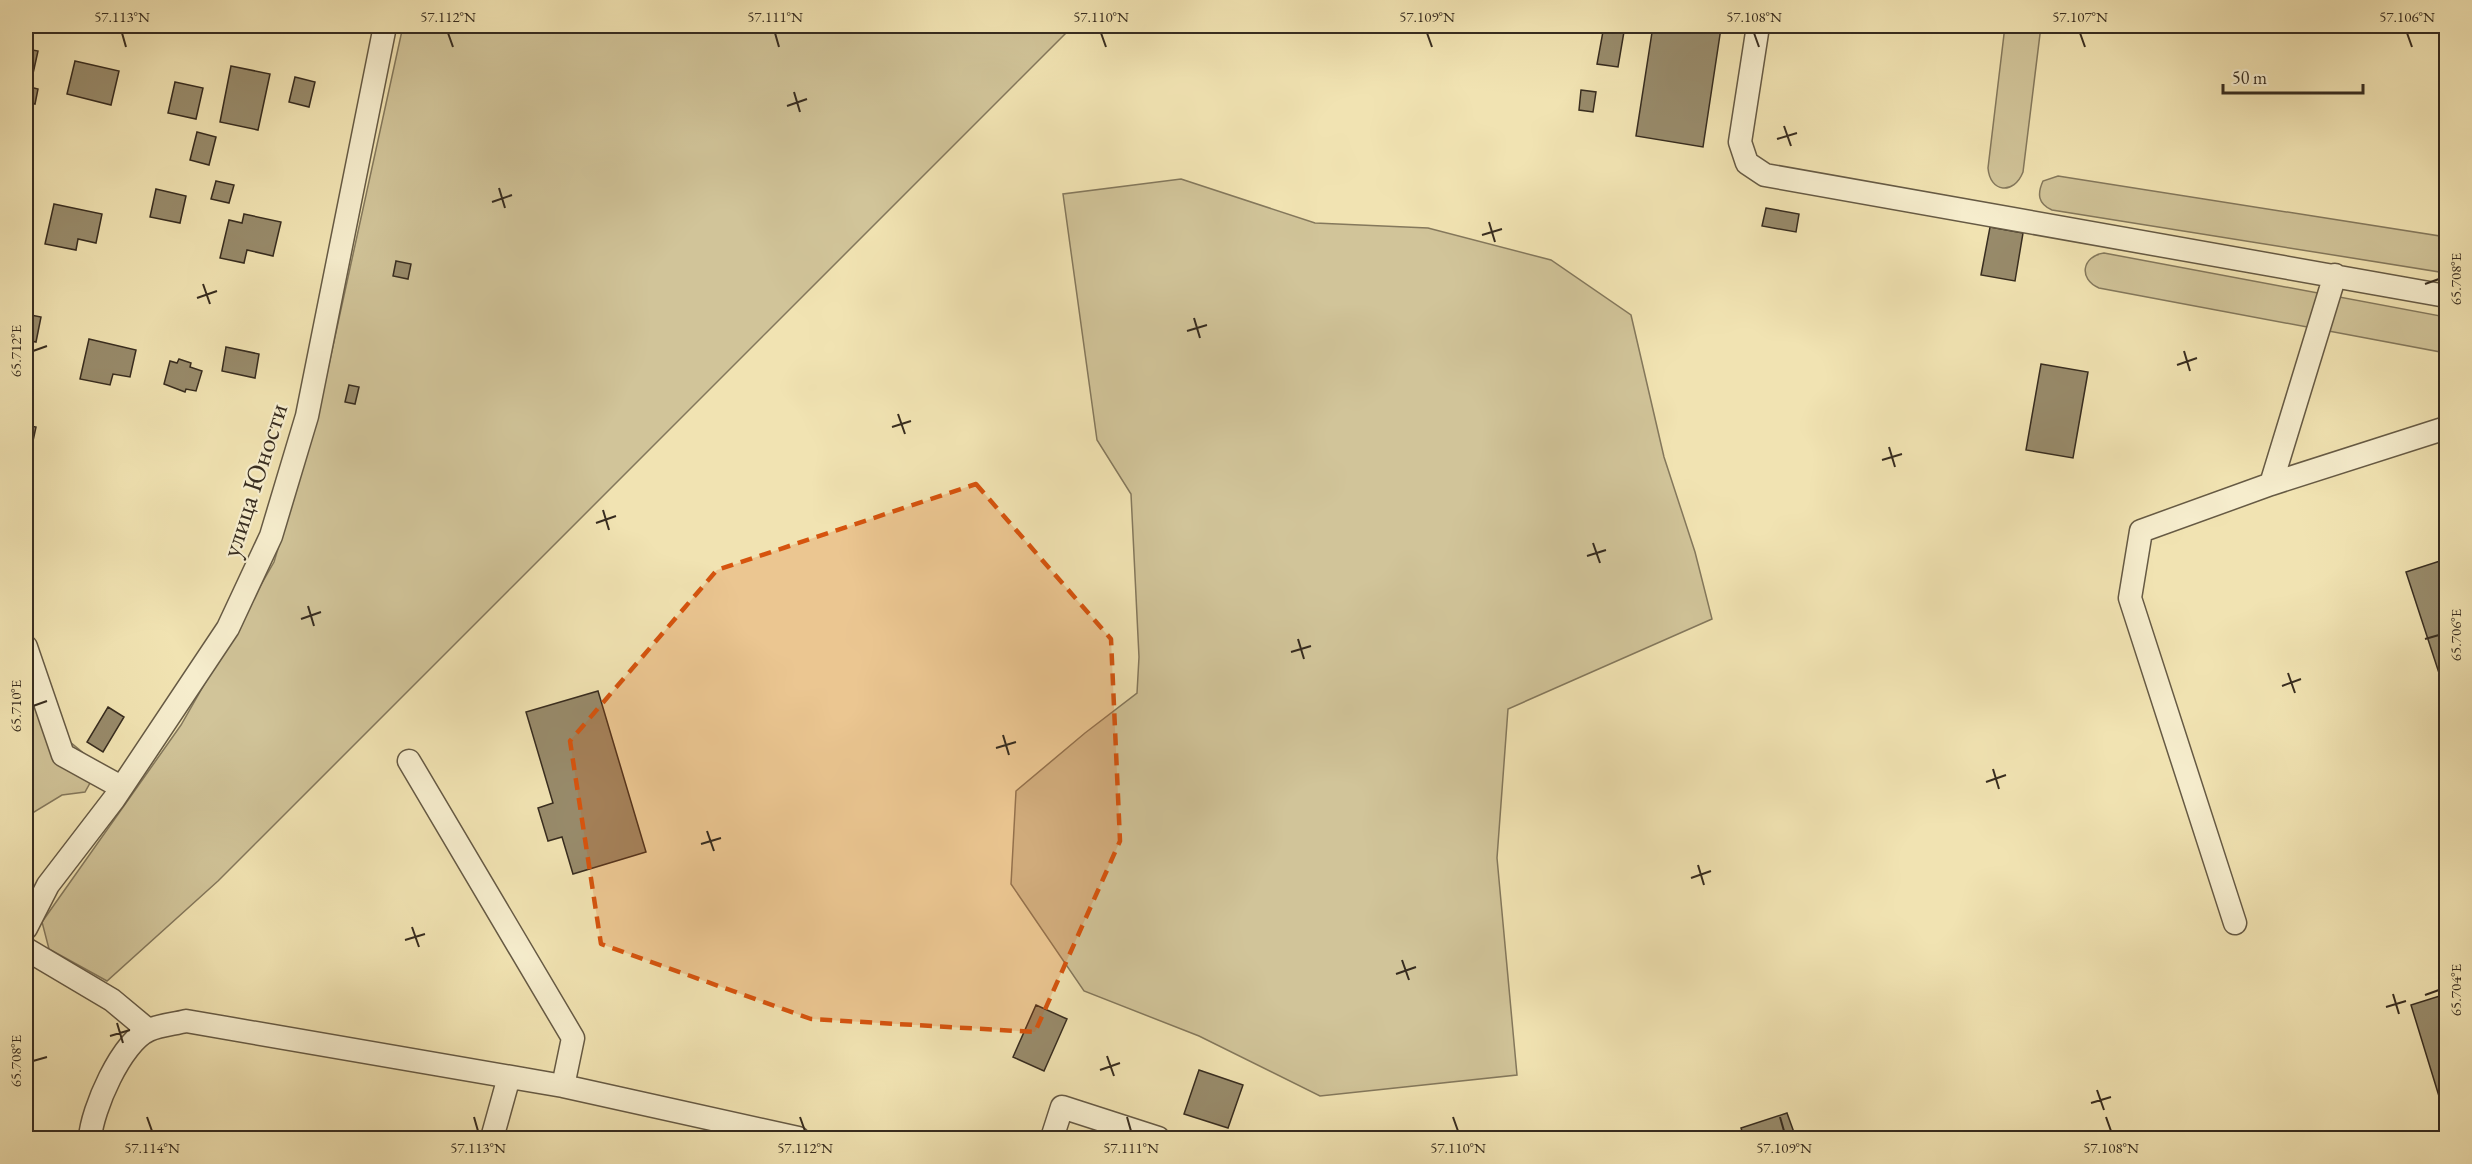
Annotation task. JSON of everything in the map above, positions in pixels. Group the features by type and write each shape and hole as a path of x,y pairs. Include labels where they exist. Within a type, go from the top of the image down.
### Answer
{"street":[{"name":"улица Юности","path":"26,928 48,885 121,787 228,628 271,536 307,416 385,26"},
{"path":"1758,26 1740,142 1747,163 1765,174 2446,296"},
{"path":"2271,484 2336,275"},
{"path":"2235,923 2130,598 2141,531 2271,484 2446,428"},
{"path":"26,646 63,755 121,787"},
{"path":"409,761 573,1038 563,1086"},
{"path":"26,949 112,1000 148,1030"},
{"path":"90,1138 91,1126 107,1083 126,1051 148,1030 186,1021 563,1086 798,1138"},
{"path":"492,1138 508,1077"},
{"path":"1052,1138 1062,1107 1158,1138"}],"highlighted area":[{"path":"976,484 1111,639 1120,841 1035,1032 811,1019 601,944 570,741 717,570"}],"shaded area":[{"path":"403,26 1073,26 218,881 107,981 49,949 42,922 181,725 274,562 317,419"},
{"path":"2005,26 2041,26 2023,172 2014,185 2003,188 1993,182 1988,168"},
{"path":"2058,176 2446,237 2446,273 2052,210 2041,202 2040,190 2043,181"},
{"path":"1181,179 1315,223 1428,228 1551,260 1631,315 1664,457 1695,552 1712,619 1508,709 1497,858 1517,1075 1320,1096 1199,1036 1084,991 1011,884 1016,791 1137,693 1139,657 1131,494 1097,440 1063,194"},
{"path":"2104,253 2446,317 2446,353 2099,288 2088,279 2085,268 2091,258"},
{"path":"26,621 64,737 87,756 95,774 85,792 62,795 26,817"}],"building":[{"path":"1604,26 1625,26 1618,67 1597,64"},
{"path":"1653,26 1721,28 1703,147 1636,136"},
{"path":"26,44 27,49 38,51 30,87 38,89 35,104 26,102"},
{"path":"75,61 119,71 111,105 67,94"},
{"path":"231,66 270,74 258,130 220,122"},
{"path":"295,77 315,82 309,107 289,102"},
{"path":"175,82 203,88 196,119 168,113"},
{"path":"1581,90 1596,92 1593,112 1579,110"},
{"path":"197,132 216,137 209,165 190,160"},
{"path":"216,181 234,185 229,203 211,199"},
{"path":"156,189 186,196 180,223 150,217"},
{"path":"54,204 102,214 96,243 78,239 76,250 45,244"},
{"path":"1766,208 1799,214 1796,232 1762,226"},
{"path":"244,214 281,222 273,256 247,250 244,263 220,258 229,220 242,223"},
{"path":"1990,227 2023,233 2015,281 1981,275"},
{"path":"396,261 411,264 408,279 393,276"},
{"path":"26,314 41,317 36,342 26,340"},
{"path":"89,339 136,350 130,377 113,374 110,385 80,379"},
{"path":"226,347 259,354 255,378 222,371"},
{"path":"179,359 191,363 190,367 202,371 196,391 186,389 185,392 164,384 170,361 177,363"},
{"path":"2041,364 2088,372 2073,458 2026,450"},
{"path":"349,385 359,387 355,404 345,402"},
{"path":"26,425 36,427 28,464 26,464"},
{"path":"2446,559 2446,670 2439,673 2406,572"},
{"path":"598,691 646,852 573,874 562,837 548,841 538,808 553,803 526,712"},
{"path":"108,707 124,717 103,752 87,742"},
{"path":"2446,994 2446,1119 2411,1005"},
{"path":"1036,1005 1067,1019 1044,1071 1013,1057"},
{"path":"1199,1070 1243,1085 1228,1128 1184,1114"},
{"path":"1787,1113 1796,1138 1744,1138 1741,1128"}]}
